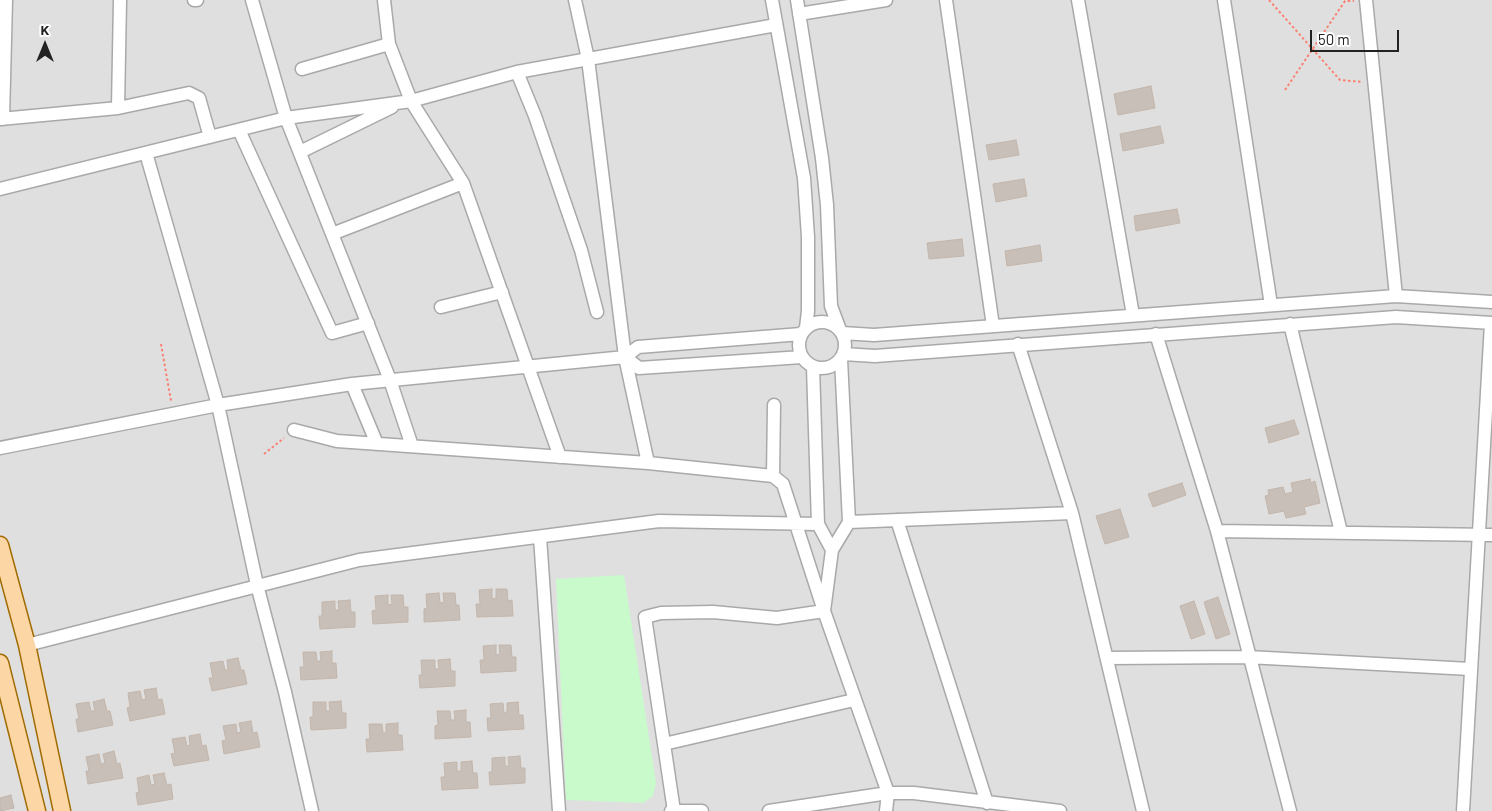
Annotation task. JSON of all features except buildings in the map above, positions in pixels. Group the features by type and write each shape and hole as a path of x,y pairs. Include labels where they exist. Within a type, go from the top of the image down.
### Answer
{"main road":[{"path":"0,545 27,645 62,811"},
{"path":"0,662 6,712 37,811"}],"street":[{"path":"6,0 2,119 118,108 189,93 199,98 210,137"},
{"path":"118,108 120,0"},
{"path":"252,0 286,118 390,380 412,446"},
{"path":"384,0 389,44 406,101 463,183 560,457"},
{"path":"575,0 588,59 625,357 648,463"},
{"path":"772,0 804,178 808,246 808,310 799,349 802,357 813,367 828,367 842,356 875,356 1396,317 1492,323 1463,811"},
{"path":"796,0 826,196 831,306 846,344 842,356 849,522 832,550 824,611"},
{"path":"799,14 886,0"},
{"path":"946,0 993,326"},
{"path":"1078,0 1134,315"},
{"path":"1224,0 1271,305"},
{"path":"1366,0 1396,296"},
{"path":"0,189 286,118 406,101 517,72 776,25"},
{"path":"302,69 389,44"},
{"path":"517,72 535,116 581,250 597,312"},
{"path":"300,152 406,101"},
{"path":"239,130 332,333 368,323"},
{"path":"146,153 218,406 257,585 285,692 312,811"},
{"path":"332,234 463,183"},
{"path":"441,307 502,292"},
{"path":"0,448 218,406 352,384 625,357 638,347 804,331 820,322 835,325 841,332 874,335 1396,296 1492,302"},
{"path":"1290,324 1341,532"},
{"path":"1156,334 1217,531 1248,657 1290,811"},
{"path":"1018,344 1072,514 1143,811"},
{"path":"625,357 638,368 802,357"},
{"path":"813,367 818,524 832,550"},
{"path":"352,384 377,444"},
{"path":"773,476 774,405"},
{"path":"294,430 337,440 377,444 648,463 773,476 783,484 854,700 888,793 886,811"},
{"path":"849,522 1072,514"},
{"path":"898,520 987,803"},
{"path":"27,645 358,560 659,521 818,524"},
{"path":"1217,531 1492,535"},
{"path":"540,537 560,811"},
{"path":"702,811 673,811 645,617 662,612 714,612 777,618 824,611"},
{"path":"1107,658 1248,657 1470,669"},
{"path":"664,744 854,700"},
{"path":"769,811 888,793 914,794 1027,809 1060,811"}],"path":[{"path":"1269,0 1340,80 1374,83"},
{"path":"1285,90 1346,1 1366,0"},
{"path":"161,344 174,414"},
{"path":"264,454 294,430"}],"shaded area":[{"path":"0,0 1492,0 1492,811 0,811"}],"green space":[{"path":"624,575 656,783 653,796 643,803 566,800 556,579"}]}
